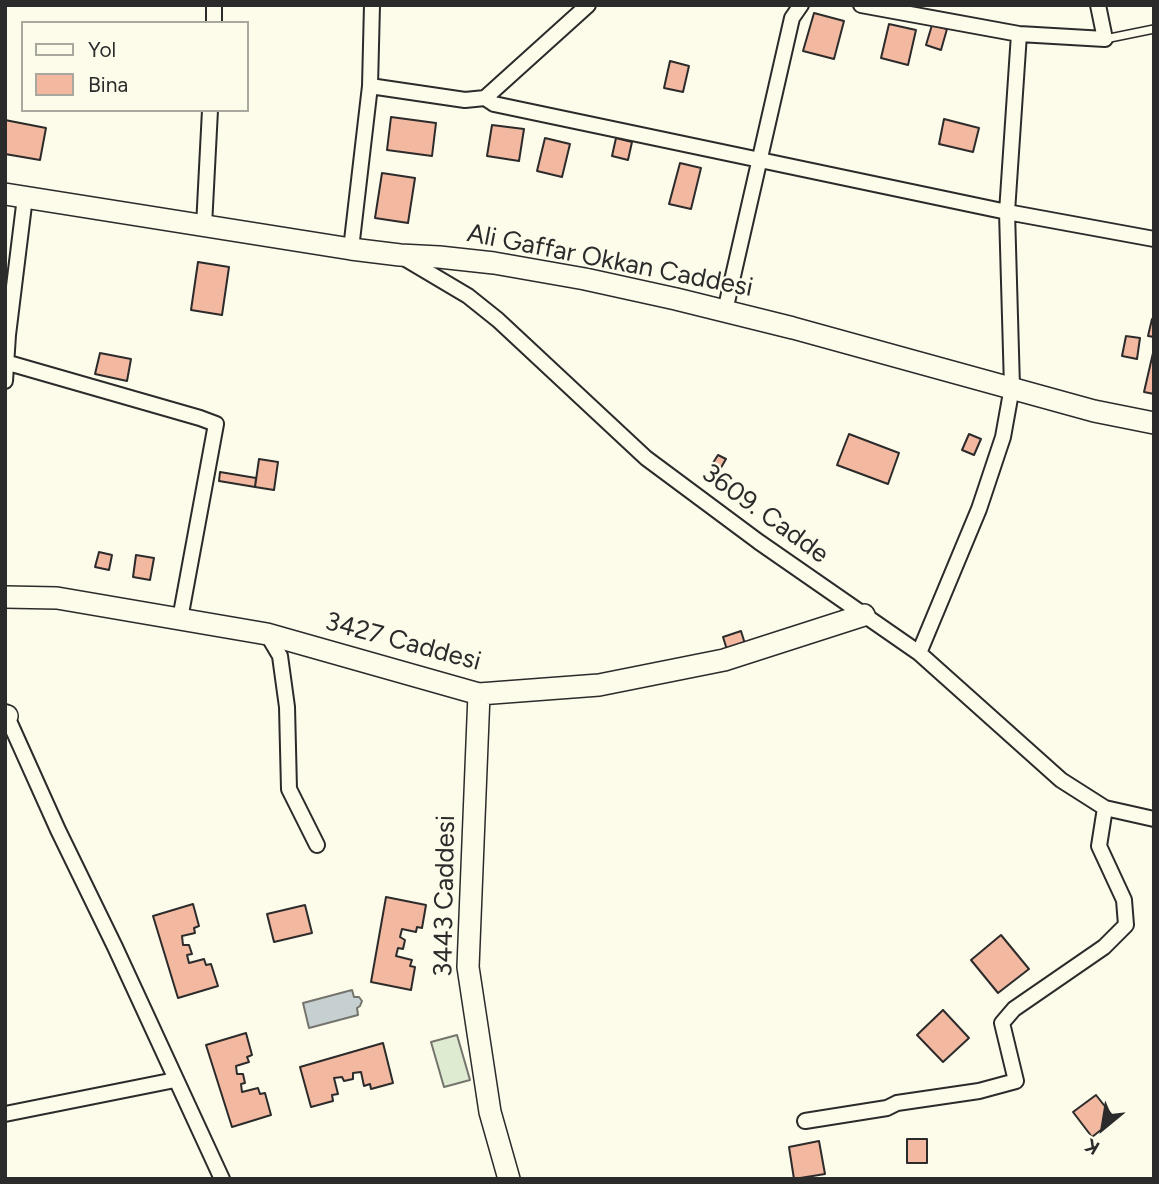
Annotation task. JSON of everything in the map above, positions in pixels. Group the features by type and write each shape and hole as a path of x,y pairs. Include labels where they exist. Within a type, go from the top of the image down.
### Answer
{"street":[{"path":"351,248 370,86 372,5"},
{"path":"370,86 465,100 485,97 588,5"},
{"path":"725,311 792,18 801,5"},
{"path":"861,5 1019,34 1105,39 1098,5"},
{"path":"919,653 979,509 1003,437 1012,387 1007,212 1019,34"},
{"path":"485,97 494,104 1007,212 1154,239"},
{"path":"204,226 210,112"},
{"path":"5,381 15,196"},
{"name":"Ali Gaffar Okkan Caddesi","path":"15,196 351,248 494,263 584,279 725,311 1094,411 1154,423"},
{"name":"3609. Cadde","path":"400,255 468,296 498,320 646,458 750,535 919,653 1061,780 1105,808 1154,819"},
{"path":"6,362 216,424 180,619"},
{"name":"3427 Caddesi","path":"5,597 57,598 267,634 479,694 599,685 723,660 864,615"},
{"path":"267,634 280,656 287,707 289,789 317,845"},
{"name":"3443 Caddesi","path":"479,694 468,967 490,1112 509,1179"},
{"path":"6,715 222,1179"},
{"path":"805,1121 887,1108 897,1102 979,1091 1016,1080 1002,1023 1014,1009 1104,947 1126,925 1124,900 1099,846 1105,808"},
{"path":"5,1114 175,1080"}],"lane":[{"path":"1105,39 1154,29"}],"green space":[{"path":"457,1035 470,1080 444,1087 431,1042"}],"shaded area":[{"path":"352,990 354,997 359,997 362,1001 357,1008 358,1015 309,1028 303,1003"}],"building":[{"path":"814,13 844,21 834,59 803,51"},
{"path":"889,24 916,30 908,65 881,58"},
{"path":"932,25 947,29 941,50 926,45"},
{"path":"670,61 689,66 683,92 664,88"},
{"path":"391,117 436,123 432,156 387,150"},
{"path":"944,119 979,128 973,152 939,144"},
{"path":"5,120 46,128 40,160 5,154"},
{"path":"492,125 524,129 519,161 487,156"},
{"path":"545,138 570,144 562,177 537,171"},
{"path":"616,138 632,142 628,160 612,156"},
{"path":"680,163 701,168 691,209 669,204"},
{"path":"382,173 415,178 408,223 375,218"},
{"path":"198,262 229,267 222,315 191,310"},
{"path":"1152,319 1154,320 1154,337 1148,336"},
{"path":"1126,336 1140,338 1137,359 1122,356"},
{"path":"100,353 131,359 127,381 95,374"},
{"path":"1154,353 1154,394 1144,392"},
{"path":"849,434 899,453 888,484 837,465"},
{"path":"969,434 981,439 974,455 962,450"},
{"path":"718,455 726,459 719,471 711,466"},
{"path":"259,459 278,462 274,490 255,487"},
{"path":"220,472 256,478 255,487 219,481"},
{"path":"99,552 112,555 109,570 95,567"},
{"path":"136,555 154,558 150,580 133,577"},
{"path":"741,631 746,647 728,653 723,637"},
{"path":"386,897 426,905 422,928 417,927 416,932 402,929 400,937 405,940 403,949 398,948 396,956 412,960 410,966 415,967 411,990 371,982"},
{"path":"193,904 199,926 194,928 195,933 182,936 183,945 189,945 192,954 187,955 189,963 204,959 206,965 211,964 218,986 178,998 153,916"},
{"path":"305,905 312,933 274,942 267,914"},
{"path":"1001,935 1029,969 998,993 971,960"},
{"path":"943,1010 969,1038 943,1062 917,1035"},
{"path":"246,1033 252,1055 247,1057 249,1062 236,1066 237,1074 243,1074 245,1083 241,1084 242,1092 258,1088 260,1094 265,1093 271,1115 232,1127 206,1045"},
{"path":"383,1043 393,1083 371,1089 370,1084 364,1086 361,1072 353,1073 353,1079 344,1081 342,1077 334,1078 338,1094 332,1095 333,1101 311,1107 300,1067"},
{"path":"1096,1095 1115,1119 1092,1137 1073,1112"},
{"path":"907,1139 927,1139 927,1163 907,1163"},
{"path":"819,1141 825,1174 794,1179 789,1147"}]}
